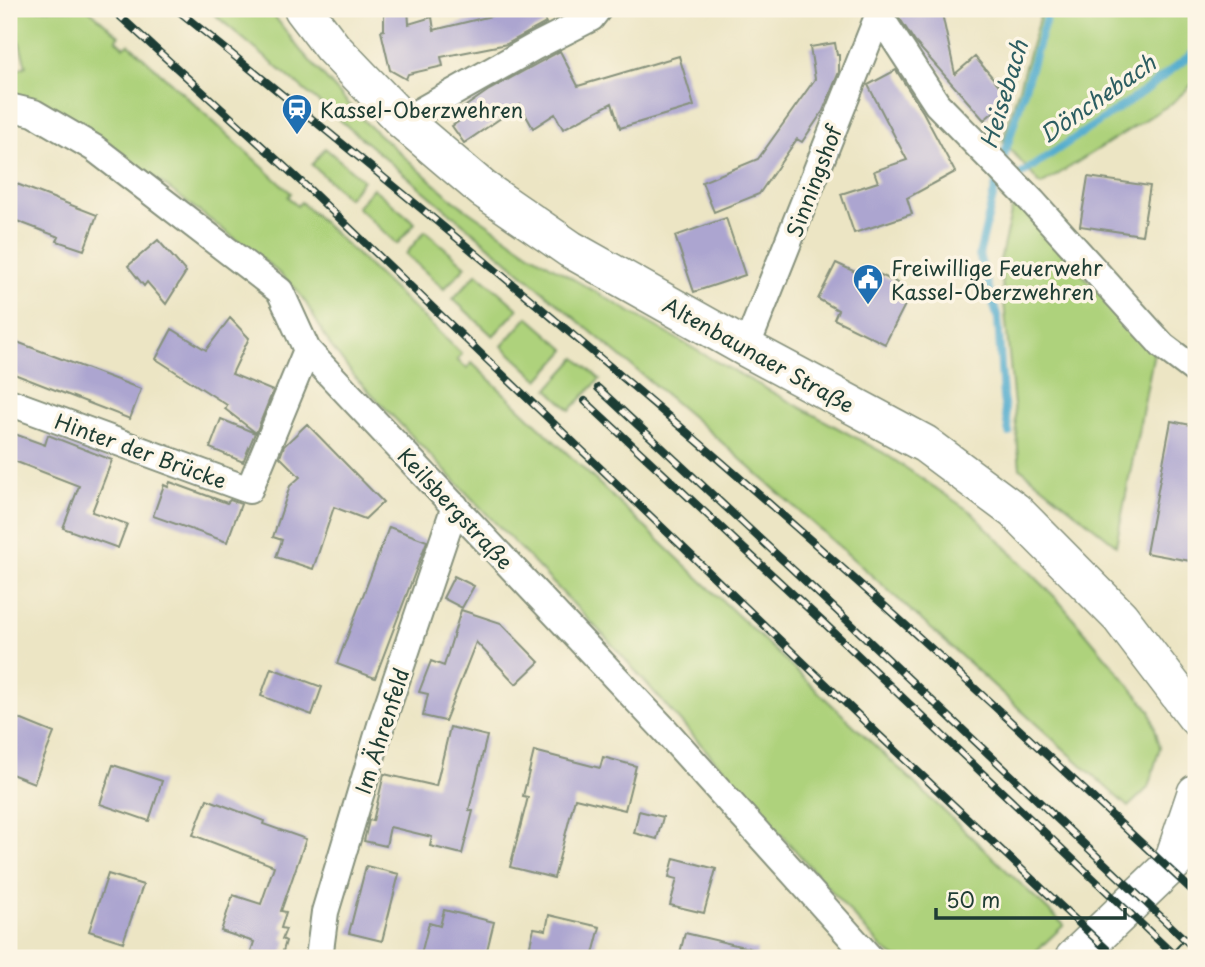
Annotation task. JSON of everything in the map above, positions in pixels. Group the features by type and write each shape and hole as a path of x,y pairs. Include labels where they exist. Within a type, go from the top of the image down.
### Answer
{"main road":[{"name":"Altenbaunaer Straße","path":"303,9 332,47 403,121 483,189 570,249 925,444 1015,511 1120,617 1195,722"},
{"path":"1074,958 1185,851 1196,793"}],"street":[{"path":"403,121 591,18 598,9"},
{"path":"877,11 937,104 1031,201 1163,346 1196,371"},
{"name":"Sinningshof","path":"746,348 877,11"},
{"name":"Keilsbergstraße","path":"9,107 34,113 94,148 280,291 307,350 664,729 870,958"},
{"name":"Hinter der Brücke","path":"9,402 249,490 307,350"},
{"name":"Im Ährenfeld","path":"319,958 325,912 369,767 455,506"}],"green space":[{"path":"10,9 88,9 119,36 116,40 124,47 129,44 291,193 288,197 297,206 301,202 462,354 457,360 467,368 472,363 1064,925 1029,958 896,958 883,949 607,639 355,377 330,345 295,288 271,266 109,143 65,116 9,94 9,73 26,66"},
{"path":"208,9 269,9 301,51 365,122 453,200 528,252 717,362 884,453 971,512 1058,600 1150,710 1160,747 1148,788 1128,807 709,431"},
{"path":"1042,9 1196,9 1196,81 1172,103 1041,185 1003,141"},
{"path":"325,148 363,180 348,198 312,165"},
{"path":"373,188 415,223 397,244 357,207"},
{"path":"1014,200 1154,352 1116,545 1020,468 1000,260"},
{"path":"425,231 466,266 444,289 406,254"},
{"path":"477,273 518,309 493,336 453,299"},
{"path":"528,317 566,350 539,380 502,346"},
{"path":"576,358 600,379 570,410 548,389"}],"building":[{"path":"384,9 408,9 409,24 432,17 434,30 491,16 489,9 539,9 546,23 507,44 441,57 443,66 408,74 406,79 390,70 381,31 384,30"},
{"path":"941,9 955,74 975,57 1010,98 984,120 915,42 895,11"},
{"path":"835,43 839,55 839,72 823,111 802,142 797,139 759,194 714,212 702,182 758,159 815,79 810,47"},
{"path":"560,51 578,86 679,56 694,106 620,128 612,103 563,129 555,114 533,128 520,105 464,143 452,126 458,122 453,115 489,90"},
{"path":"896,70 923,112 955,172 907,198 912,214 854,233 841,194 878,182 874,171 907,160 868,85"},
{"path":"1088,177 1150,186 1142,235 1080,226"},
{"path":"9,181 97,215 84,250 57,241 59,237 9,218"},
{"path":"726,218 745,275 694,292 675,236"},
{"path":"158,240 186,272 166,304 147,282 144,286 128,266"},
{"name":"Freiwillige Feuerwehr Kassel-Oberzwehren","path":"836,263 868,278 864,267 902,285 896,298 906,303 885,344 834,319 838,310 818,299"},
{"path":"230,318 249,338 232,374 273,391 256,433 225,409 227,405 156,359 172,329 206,350"},
{"path":"9,339 141,389 130,419 9,372"},
{"path":"221,419 255,433 243,462 210,448"},
{"path":"1171,421 1196,426 1196,562 1146,553"},
{"path":"307,424 383,502 365,519 334,507 313,569 276,557 282,540 273,537 290,486 300,477 280,457 284,446"},
{"path":"9,432 45,445 48,435 112,460 92,512 127,524 118,548 63,528 79,486 9,459"},
{"path":"170,482 227,503 230,500 241,504 227,542 153,516 164,485 168,487"},
{"path":"389,527 427,541 375,678 337,664"},
{"path":"454,576 474,586 462,608 443,598"},
{"path":"461,610 501,623 539,662 516,684 476,642 445,721 423,716 428,694 419,692 431,661 444,666"},
{"path":"271,668 322,687 312,715 261,696"},
{"path":"17,718 54,733 34,783 9,773 9,739"},
{"path":"450,727 487,736 469,810 473,811 462,854 430,846 432,837 390,827 386,846 364,841 369,820 373,821 384,774 436,786"},
{"path":"534,751 600,768 603,757 636,766 625,810 575,798 554,878 510,867 528,797 523,796"},
{"path":"113,765 162,781 149,821 100,804"},
{"path":"207,799 264,821 263,824 306,839 281,911 286,912 281,928 286,929 282,939 286,941 281,958 271,958 251,951 254,942 221,931 233,895 261,904 274,866 193,835"},
{"path":"639,811 663,817 657,839 634,833"},
{"path":"674,858 716,869 704,913 670,905 677,879 669,877"},
{"path":"366,866 399,874 382,941 349,933"},
{"path":"108,874 143,885 123,942 89,931"},
{"path":"444,910 494,922 485,958 420,958 429,923 440,926"},
{"path":"549,915 600,927 592,958 527,958 534,928 546,930"},
{"path":"685,933 757,950 756,958 689,958 690,955 680,953"}],"waterway":[{"name":"Heisebach","path":"1002,163 1049,9"},
{"name":"Dönchebach","path":"1014,179 1143,92 1196,51"},
{"path":"998,176 979,255 998,319 1003,398 1009,433"}],"tram line":[{"path":"1167,958 1196,927"},
{"path":"1188,958 1196,949"}],"railway":[{"path":"112,9 309,189 1116,958"},
{"path":"176,9 494,269 729,468 905,624 1196,894"},
{"path":"598,388 1196,950"},
{"path":"585,401 1177,958"}],"place":[{"name":"Kassel-Oberzwehren","path":"297,136"},
{"name":"Freiwillige Feuerwehr Kassel-Oberzwehren","path":"868,306"}]}
